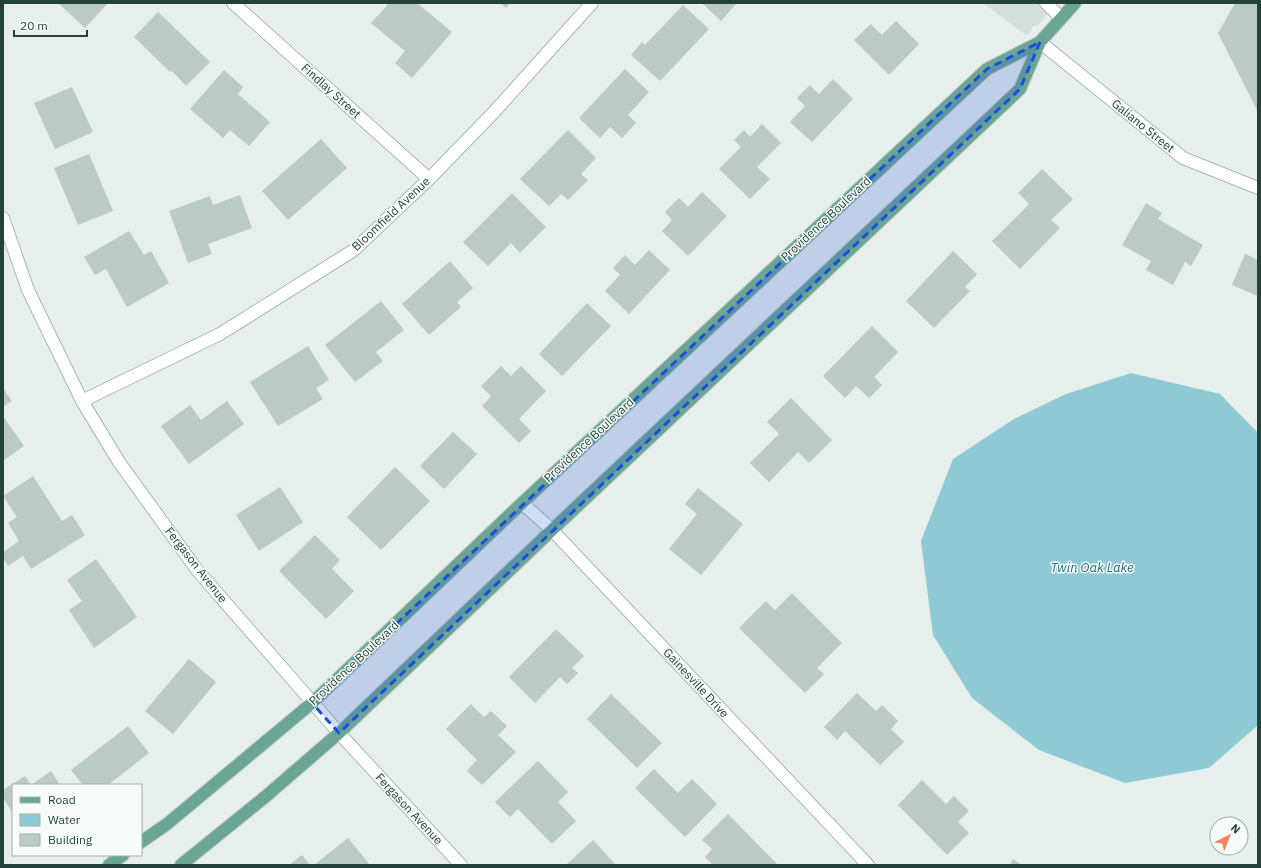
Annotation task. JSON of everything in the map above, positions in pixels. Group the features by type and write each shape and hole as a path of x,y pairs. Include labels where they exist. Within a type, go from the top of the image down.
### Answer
{"main road":[{"name":"Providence Boulevard","path":"181,865 265,797 339,734 552,530 1020,89 1040,42 1075,3"},
{"name":"Providence Boulevard","path":"142,841 166,824 312,703 522,503 987,69 1040,42"},
{"path":"109,865 122,856"}],"street":[{"name":"Findlay Street","path":"233,3 429,179"},
{"name":"Bloomfield Avenue","path":"82,401 220,334 354,250 429,179 496,111 592,3"},
{"path":"1046,3 1062,18"},
{"name":"Galiano Street","path":"1040,42 1183,158 1258,188"},
{"name":"Fergason Avenue","path":"3,218 28,290 82,401 119,462 197,570 339,734 461,865"},
{"name":"Gainesville Drive","path":"522,503 552,530 868,865"}],"highlighted area":[{"path":"1040,42 1020,89 339,733 312,703 987,69"}],"shaded area":[{"path":"983,3 1058,3 1037,26 1033,26 1030,33 1026,35"}],"water":[{"name":"Twin Oak Lake","path":"1131,373 1220,394 1258,433 1258,725 1209,768 1125,783 1039,750 972,698 933,635 921,541 953,459 1014,419 1066,394"}],"building":[{"path":"58,3 108,3 85,28"},
{"path":"389,3 417,3 452,32 412,78 395,63 405,51 371,23"},
{"path":"500,3 510,3 506,8"},
{"path":"702,3 737,3 721,21"},
{"path":"1235,3 1258,3 1258,112 1218,33"},
{"path":"683,5 709,29 660,81 631,55 642,42 645,45"},
{"path":"158,12 210,62 186,86 172,71 170,72 134,37"},
{"path":"896,21 919,44 889,75 854,40 871,24 882,35"},
{"path":"625,69 649,92 628,115 636,123 622,138 610,127 600,138 579,118"},
{"path":"224,70 243,87 238,94 270,122 249,146 230,130 223,138 190,109"},
{"path":"833,79 853,99 812,142 790,122 805,106 797,98 810,85 819,94"},
{"path":"72,87 93,132 55,149 34,103"},
{"path":"762,124 781,143 757,167 770,179 750,199 719,169 741,147 734,140 744,130 750,137"},
{"path":"568,130 596,158 581,174 588,180 568,200 561,194 549,206 520,179"},
{"path":"321,139 347,168 288,220 262,191"},
{"path":"89,154 113,211 78,225 54,168"},
{"path":"1042,169 1073,199 1051,220 1060,228 1020,269 992,241 1029,204 1018,193"},
{"path":"702,192 727,216 688,256 662,231 672,220 665,212 679,198 688,207"},
{"path":"512,193 546,227 520,253 511,243 488,266 463,242"},
{"path":"240,195 252,228 208,244 212,254 188,263 169,211 210,196 213,205"},
{"path":"1146,203 1162,213 1158,219 1203,245 1191,266 1185,262 1173,285 1146,270 1151,261 1122,245"},
{"path":"129,231 144,255 151,251 169,283 127,307 106,269 95,275 84,257"},
{"path":"649,250 670,270 629,314 605,291 620,275 613,268 625,255 635,265"},
{"path":"953,251 977,274 965,287 970,291 934,328 906,301"},
{"path":"1245,254 1258,260 1258,296 1232,285"},
{"path":"450,261 473,288 457,302 461,307 429,335 402,304"},
{"path":"381,301 404,330 376,352 383,361 355,382 325,345"},
{"path":"587,303 611,326 562,376 539,354"},
{"path":"872,326 898,352 874,377 882,385 869,398 856,386 845,398 823,376"},
{"path":"308,346 329,380 316,388 323,399 278,426 250,382"},
{"path":"501,366 511,376 521,366 546,391 519,419 531,431 519,443 482,406 491,396 481,386"},
{"path":"3,388 12,401 3,407"},
{"path":"791,398 832,440 809,463 798,452 769,482 750,463 779,434 767,422"},
{"path":"227,401 244,424 189,464 161,426 190,405 201,420"},
{"path":"3,416 24,446 3,461"},
{"path":"453,432 477,454 444,489 420,466"},
{"path":"395,467 430,501 381,550 347,517"},
{"path":"33,476 62,521 72,515 85,535 31,569 23,556 8,566 3,558 3,552 19,541 8,523 17,517 3,496"},
{"path":"280,487 303,522 259,551 236,515"},
{"path":"698,488 743,524 701,575 669,549 697,514 685,504"},
{"path":"315,535 340,560 332,569 354,591 326,619 279,571"},
{"path":"96,559 137,617 94,648 69,610 82,601 67,580"},
{"path":"792,593 842,643 817,668 824,674 805,693 739,628 766,601 775,610"},
{"path":"556,629 584,656 572,668 578,673 567,684 560,677 535,703 509,677"},
{"path":"189,659 216,682 173,734 145,711"},
{"path":"857,693 876,711 882,705 898,721 891,729 904,742 880,765 845,731 837,740 824,727"},
{"path":"611,694 662,743 637,768 587,719"},
{"path":"471,704 484,717 491,711 507,726 498,735 516,752 482,785 467,771 477,760 446,729"},
{"path":"128,726 149,753 109,784 82,784 71,770"},
{"path":"538,761 568,792 558,802 576,821 552,844 518,809 510,817 495,802"},
{"path":"654,769 678,793 692,779 717,804 685,837 635,788"},
{"path":"51,771 59,784 32,784"},
{"path":"25,776 30,784 12,784"},
{"path":"922,780 946,804 954,796 969,811 958,822 969,833 947,855 898,805"},
{"path":"12,784 12,812 3,798 3,790"},
{"path":"728,814 777,864 776,865 713,865 705,857 712,849 702,840"},
{"path":"348,838 370,865 314,865"},
{"path":"593,840 616,865 566,865"},
{"path":"302,855 310,865 289,865"},
{"path":"1013,859 1022,865 1010,865"}]}
